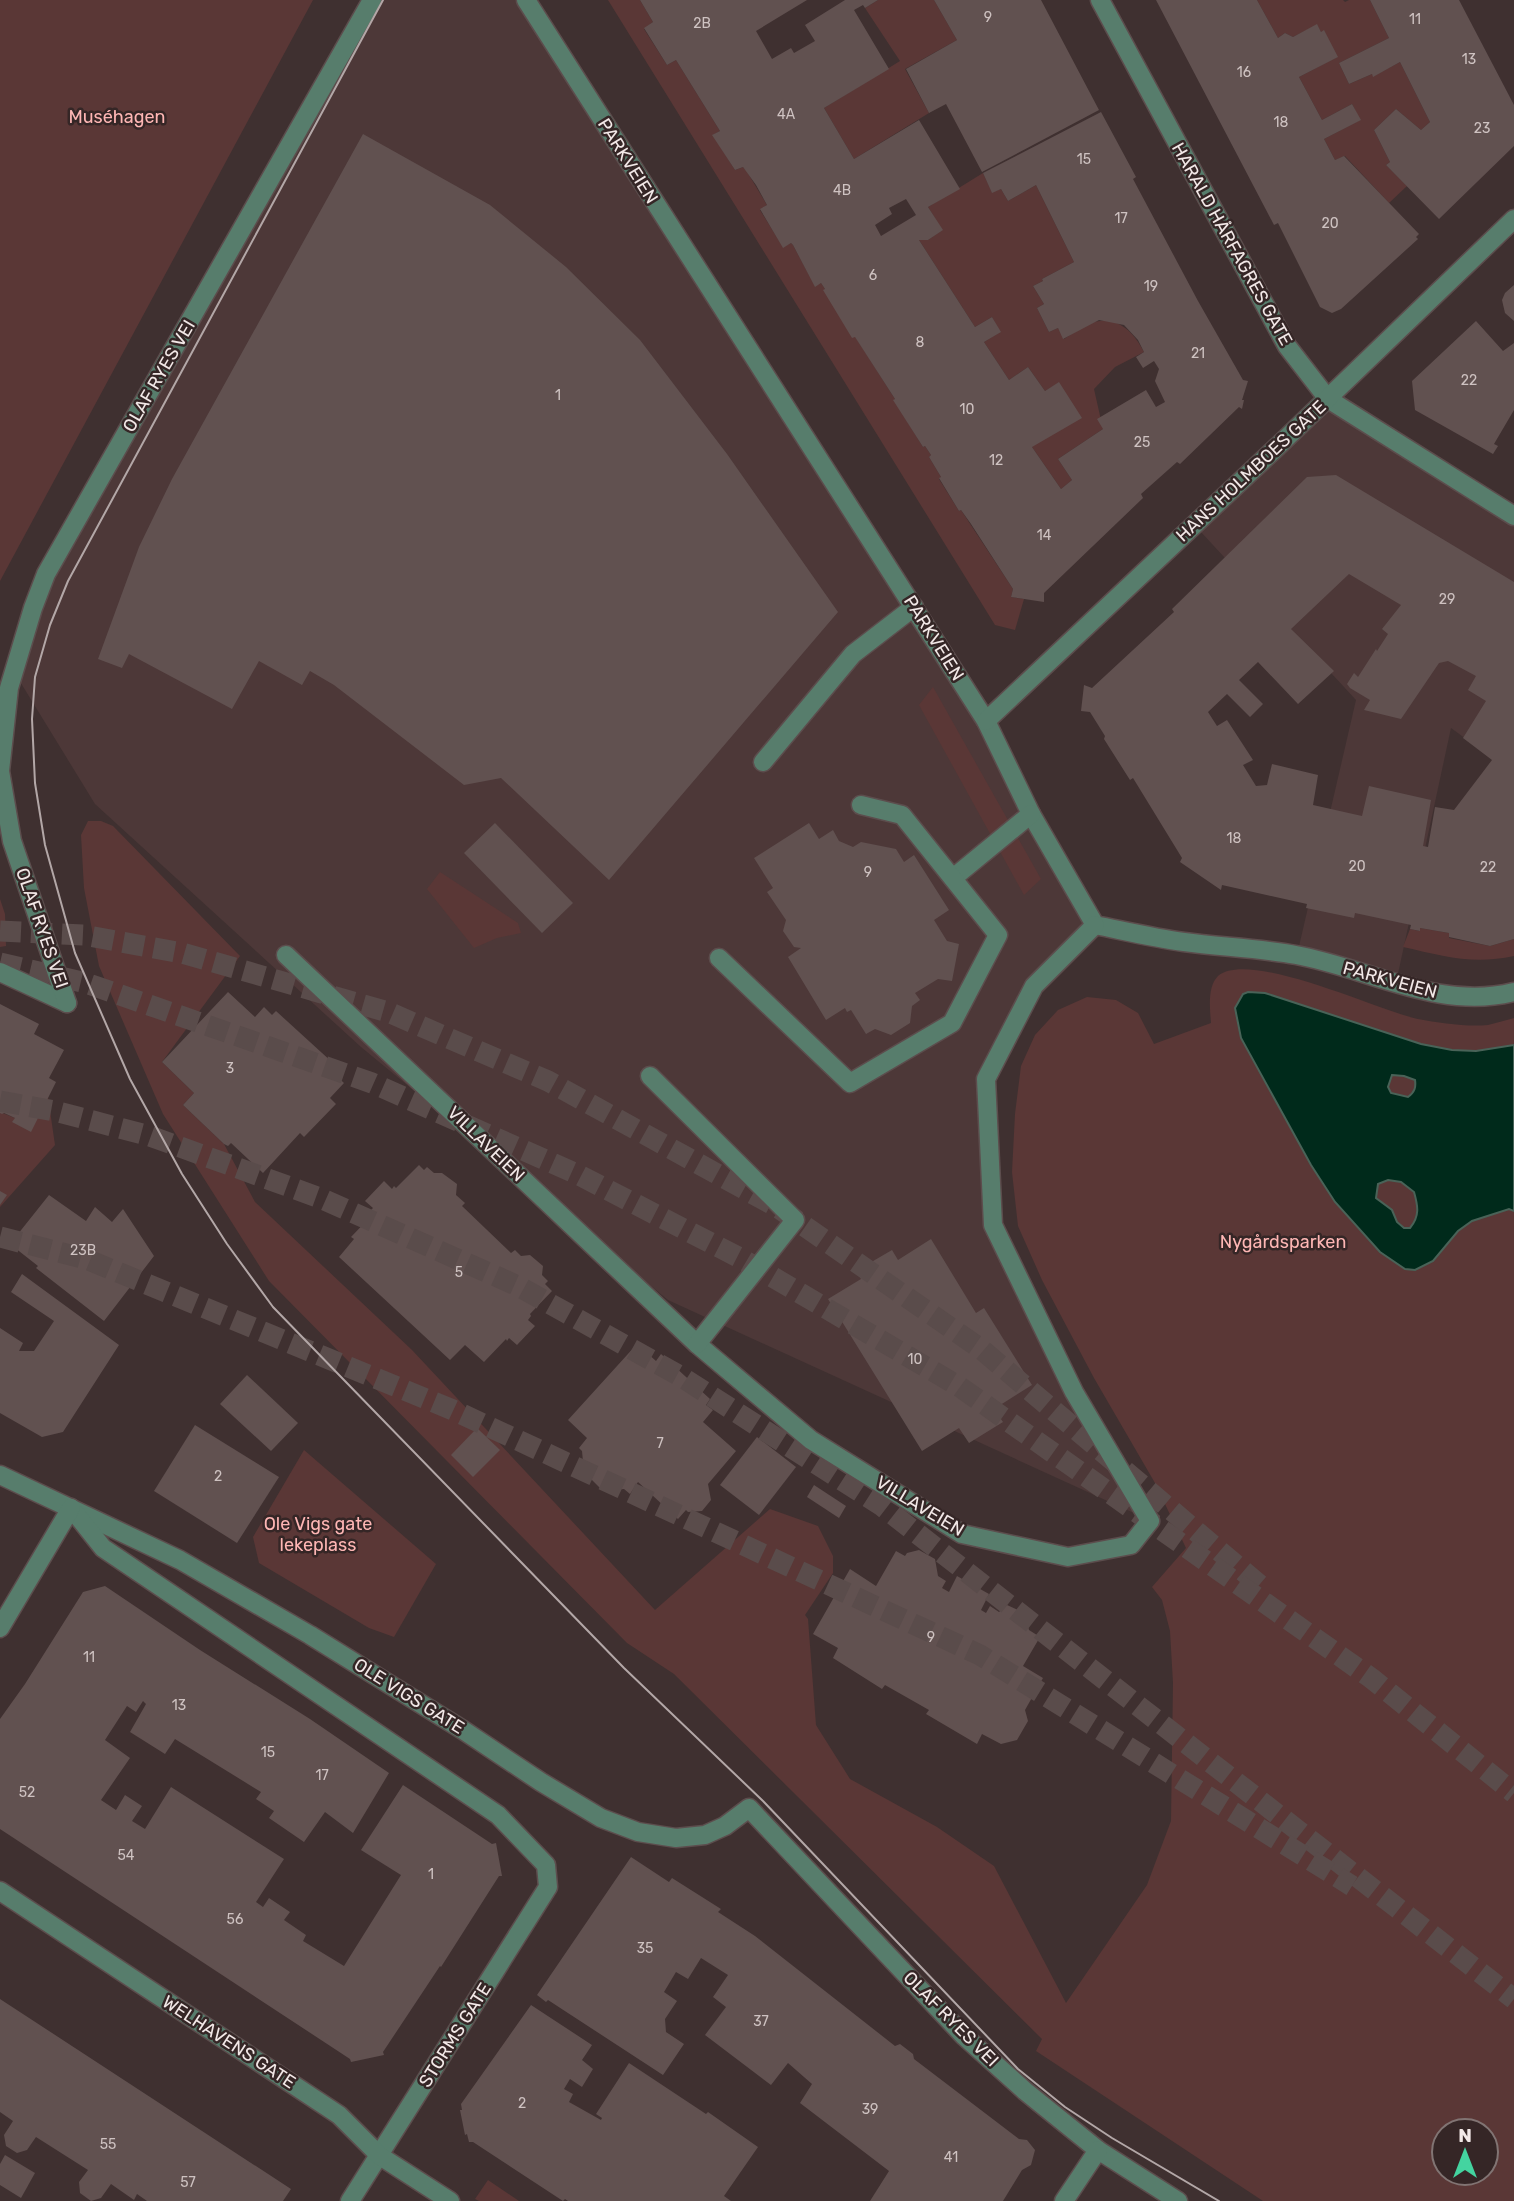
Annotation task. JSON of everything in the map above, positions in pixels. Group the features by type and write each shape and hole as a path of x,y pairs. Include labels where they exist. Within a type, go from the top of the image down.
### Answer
{"street":[{"name":"OLAF RYES VEI","path":"0,972 67,1003 12,841 0,771 9,688 7,665 46,574 372,0"},
{"name":"PARKVEIEN","path":"526,0 986,721 1031,814 1095,925 1182,941 1297,955 1459,998 1514,992"},
{"name":"HARALD HÅRFAGRES GATE","path":"1100,0 1287,346 1328,399 1514,516"},
{"name":"HANS HOLMBOES GATE","path":"986,721 1328,399 1514,219"},
{"path":"763,762 853,654 914,607"},
{"path":"719,958 850,1083 952,1023 998,934 902,815 861,805"},
{"path":"953,878 1031,814"},
{"name":"VILLAVEIEN","path":"286,955 697,1344 811,1440 962,1534 1068,1556 1131,1545 1150,1521 1074,1392 993,1225 986,1079 1034,986 1095,925"},
{"path":"650,1076 795,1220 697,1344"},
{"name":"OLE VIGS GATE","path":"0,1475 180,1560 310,1635 601,1818 638,1832 677,1838 705,1835 725,1826 749,1808"},
{"path":"0,1628 71,1508"},
{"name":"OLE VIGS GATE","path":"71,1508 103,1548 498,1815 546,1865"},
{"name":"OLAF RYES VEI","path":"749,1808 964,2036 1024,2091 1098,2150 1178,2201"},
{"name":"STORMS GATE","path":"350,2201 548,1887 546,1865"},
{"name":"WELHAVENS GATE","path":"0,1891 339,2115 380,2156 450,2201"},
{"path":"1064,2201 1098,2150"}],"shaded area":[{"path":"372,0 526,0 914,607 1095,925 1034,986 986,1079 993,1225 1136,1514 668,1300 361,1047 95,804 19,680 46,574"},
{"path":"1328,399 1514,516 1514,774 1451,728 1396,983 1297,955 1356,700 1189,519"},
{"path":"1265,993 1421,1044 1452,1050 1476,1051 1514,1045 1514,1211 1509,1209 1472,1221 1458,1231 1433,1261 1415,1270 1405,1269 1380,1252 1335,1202 1311,1165 1241,1038 1235,1008 1243,994","holes":["1392,1075 1415,1080 1414,1089 1408,1097 1391,1093 1388,1087","1388,1180 1401,1182 1414,1192 1417,1211 1410,1228 1404,1228 1397,1222 1392,1210 1376,1198 1378,1184"]}],"green space":[{"name":"Muséhagen","path":"0,0 313,0 0,581"},
{"path":"608,0 640,0 653,22 644,29 667,65 676,60 720,131 713,135 735,170 743,167 746,170 767,205 760,210 783,247 791,243 815,286 821,283 923,447 925,446 931,455 929,457 941,477 939,479 959,511 961,510 1013,589 1011,597 1024,599 1015,630 995,625"},
{"path":"878,0 934,0 957,40 905,69 929,113 854,159 824,108 900,61 865,8"},
{"path":"1257,0 1370,0 1389,38 1339,63 1349,84 1372,74 1374,76 1400,62 1430,122 1421,130 1396,109 1374,130 1390,162 1386,165 1407,186 1389,203 1345,156 1335,160 1324,139 1360,120 1352,104 1322,120 1299,77 1337,57 1324,31 1321,32 1317,25 1293,37 1285,33 1278,38"},
{"path":"983,173 992,192 1001,189 1008,201 1036,185 1074,262 1033,286 1044,304 1037,308 1049,332 1058,328 1064,339 1092,323 1108,321 1127,329 1144,352 1115,367 1094,389 1103,429 1058,459 1072,480 1061,489 1032,447 1059,383 1045,391 1028,367 1009,380 984,342 1000,332 992,317 975,327 919,240 928,240 942,230 928,207"},
{"path":"933,687 1041,879 1024,895 919,705"},
{"name":"Nygårdsparken","path":"88,821 101,821 113,826 240,956 162,1062 194,1093 183,1105 224,1144 255,1202 412,1350 655,1610 770,1509 818,1526 833,1556 833,1573 805,1615 808,1619 816,1725 850,1779 937,1827 994,1866 1066,2003 1147,1885 1171,1821 1173,1683 1170,1631 1162,1600 1152,1587 1186,1548 1155,1483 1094,1378 1042,1280 1018,1226 1012,1172 1015,1114 1021,1066 1035,1035 1058,1010 1087,997 1116,1000 1138,1013 1154,1044 1211,1023 1210,998 1214,981 1218,976 1234,970 1257,970 1285,976 1418,1019 1488,1025 1514,1018 1514,2201 1263,2201 1036,2051 1042,2039 674,1674 627,1643 269,1281 163,1114 99,966 84,888 81,835"},
{"path":"440,872 518,923 521,933 497,938 474,948 427,889"},
{"path":"0,899 5,914 6,946 0,947"},
{"path":"1420,928 1449,933 1449,938 1490,946 1514,939 1514,956 1471,959 1403,947 1410,929 1419,931"},
{"path":"48,1097 55,1145 0,1207 0,1112 15,1118"},
{"name":"Ole Vigs gate lekeplass","path":"304,1450 436,1564 394,1637 369,1628 259,1563 253,1537"},
{"path":"488,2180 519,2201 475,2199"}],"building":[{"path":"640,0 807,0 756,31 772,59 791,48 794,53 815,41 805,25 845,0 878,0 865,8 863,5 854,10 889,69 824,108 854,159 919,120 960,189 928,207 943,230 928,240 919,240 975,327 992,317 1001,332 984,342 1009,380 1028,367 1045,391 1059,382 1082,418 1032,447 1061,489 1072,480 1058,459 1103,429 1097,419 1146,390 1156,407 1165,402 1155,381 1159,369 1154,361 1143,368 1136,357 1144,352 1138,340 1124,325 1099,320 1063,339 1058,328 1049,332 1037,308 1044,304 1033,286 1074,262 1036,185 1008,201 1001,189 992,193 983,173 1101,112 1136,177 1133,179 1198,301 1243,380 1248,381 1242,409 1239,407 1180,464 1177,462 1141,494 1143,498 1044,593 1044,602 1011,597 1013,589 971,524 961,510 959,511 939,478 941,477 929,457 931,455 925,446 923,447 855,337 852,338 823,290 825,289 821,283 815,287 791,243 783,248 760,209 767,205 756,185 743,167 735,170 712,135 720,131 676,60 667,65 644,28 653,22","holes":["906,199 916,215 881,236 875,225 892,214 889,208"]},
{"path":"934,0 1041,0 1099,110 982,172 946,104 929,113 906,69 957,40"},
{"path":"1156,0 1257,0 1278,38 1285,33 1293,37 1317,24 1321,32 1324,30 1338,57 1299,77 1322,120 1352,104 1361,120 1324,139 1335,160 1344,156 1419,234 1416,237 1418,239 1341,309 1332,313 1320,307 1278,223 1274,225"},
{"path":"1370,0 1459,0 1514,105 1514,146 1439,219 1386,165 1390,162 1374,130 1396,109 1421,130 1430,122 1400,62 1373,77 1372,74 1349,84 1339,63 1389,38"},
{"path":"363,134 490,205 566,267 640,340 727,454 838,612 609,880 501,778 464,785 334,685 310,671 302,685 259,661 232,709 129,654 122,668 98,659 139,547 172,479"},
{"path":"1514,285 1514,321 1505,313 1502,300"},
{"path":"1476,321 1503,351 1514,343 1514,410 1494,444 1498,446 1493,454 1415,410 1412,381"},
{"path":"1336,475 1514,582 1514,939 1490,946 1449,937 1449,933 1410,929 1411,925 1355,913 1354,918 1306,908 1307,904 1222,885 1221,890 1180,862 1182,858 1133,778 1130,780 1104,739 1105,736 1090,712 1081,711 1084,685 1092,688 1174,612 1172,609 1307,477","holes":["1349,574 1401,605 1382,629 1388,634 1377,651 1376,649 1358,677 1354,673 1347,684 1370,700 1364,710 1401,719 1439,663 1448,661 1476,676 1468,690 1486,701 1463,738 1492,760 1454,810 1435,807 1428,847 1423,846 1431,800 1369,786 1362,816 1313,805 1318,775 1272,764 1267,785 1256,786 1243,765 1253,760 1227,720 1217,726 1208,712 1227,694 1250,717 1263,704 1239,680 1258,662 1298,704 1334,671 1291,629"]},
{"path":"495,823 573,903 542,933 464,853"},
{"path":"809,823 819,839 833,830 839,841 853,847 861,842 896,849 904,862 914,855 949,910 934,920 947,941 959,944 952,981 938,979 915,993 920,1000 912,1006 910,1023 891,1035 875,1029 866,1034 851,1010 847,1012 845,1008 826,1020 788,957 801,948 794,947 783,931 786,920 767,892 773,888 754,858"},
{"path":"228,992 255,1017 264,1007 272,1015 276,1011 333,1063 328,1068 344,1083 330,1098 336,1104 304,1137 300,1133 263,1173 231,1143 228,1146 224,1144 183,1105 194,1093 162,1062"},
{"path":"0,1004 39,1024 34,1034 64,1050 49,1078 56,1082 31,1132 12,1122 15,1118 0,1113"},
{"path":"419,1165 424,1170 427,1167 434,1173 442,1173 457,1184 456,1195 465,1203 462,1206 511,1253 515,1250 521,1256 530,1255 543,1266 542,1275 548,1281 545,1284 552,1291 530,1314 528,1320 535,1326 517,1345 509,1338 507,1341 506,1339 484,1362 465,1345 450,1360 339,1257 354,1239 351,1237 373,1214 370,1211 373,1208 365,1201 384,1181 392,1189 394,1186 396,1188"},
{"path":"0,1191 7,1195 0,1205"},
{"path":"49,1195 86,1221 95,1207 112,1222 123,1209 154,1256 104,1321 10,1244"},
{"path":"931,1239 976,1313 984,1308 1032,1385 994,1409 1003,1422 969,1443 959,1428 922,1451 828,1299 861,1279 856,1271 892,1250 898,1260"},
{"path":"22,1274 119,1345 63,1432 42,1437 0,1413 0,1328 23,1343 19,1351 34,1351 54,1321 11,1292"},
{"path":"637,1344 656,1361 661,1354 710,1399 706,1405 713,1410 703,1422 736,1451 708,1484 711,1500 702,1511 686,1510 678,1519 638,1482 630,1494 624,1489 603,1491 584,1472 582,1451 579,1448 587,1438 568,1420"},
{"path":"247,1375 298,1423 271,1451 220,1404"},
{"path":"195,1425 279,1477 237,1543 154,1491"},
{"path":"477,1428 500,1450 473,1477 451,1455"},
{"path":"757,1437 796,1467 759,1515 720,1485"},
{"path":"814,1485 846,1506 839,1518 807,1497"},
{"path":"919,1550 935,1559 938,1576 946,1581 942,1588 949,1592 957,1576 989,1594 981,1610 986,1613 990,1606 999,1612 1007,1605 1025,1613 1029,1630 1040,1637 1023,1666 1043,1678 1025,1710 1028,1721 1017,1740 1001,1744 982,1734 977,1744 926,1714 929,1710 885,1685 882,1689 833,1658 838,1648 813,1634 850,1569 876,1586 896,1551 905,1556"},
{"path":"105,1586 389,1773 353,1833 325,1812 304,1842 269,1818 274,1811 256,1799 261,1792 175,1739 165,1754 130,1732 146,1704 143,1701 136,1712 127,1706 105,1740 130,1758 101,1800 116,1810 125,1795 142,1806 132,1821 145,1829 171,1787 284,1859 256,1902 263,1907 269,1898 290,1912 284,1920 306,1935 303,1941 344,1966 401,1875 361,1850 403,1785 492,1844 496,1843 502,1876 499,1876 383,2052 384,2055 351,2062 0,1829 0,1719 83,1592"},
{"path":"631,1857 669,1882 672,1878 721,1909 718,1912 755,1936 895,2046 900,2044 913,2054 914,2059 1019,2139 1027,2140 1035,2150 1031,2165 1022,2170 1003,2201 870,2201 889,2171 800,2103 812,2084 788,2063 771,2085 705,2035 726,2007 713,1997 728,1975 701,1958 688,1979 676,1972 664,1992 677,2001 665,2019 666,2032 684,2044 663,2075 537,1995"},
{"path":"0,1999 291,2189 283,2201 147,2201 137,2194 134,2200 111,2184 101,2198 91,2201 80,2193 79,2182 88,2170 36,2137 27,2150 17,2153 6,2146 4,2135 13,2121 0,2112"},
{"path":"531,2005 592,2045 582,2060 593,2069 582,2087 570,2079 564,2089 573,2094 569,2102 601,2120 596,2114 629,2063 758,2147 724,2196 731,2201 563,2201 473,2142 469,2142 467,2134 465,2135 461,2104"},
{"path":"5,2155 35,2173 21,2198 0,2185 0,2164"}],"tunnel":[{"path":"0,931 83,935 182,953 388,1012 548,1081 777,1207 981,1349 1262,1587"},
{"path":"0,963 86,983 372,1083 577,1174 742,1259 960,1387 1371,1678 1514,1793"},
{"path":"0,1101 55,1111 150,1136 320,1198 518,1286 680,1376 882,1506 1514,1999"},
{"path":"0,1237 86,1259 453,1410 980,1655 1352,1886"}],"tram line":[{"path":"383,0 68,581 50,625 35,677 32,719 35,783 45,845 75,953 130,1079 182,1174 227,1244 273,1307 624,1668 763,1801 1018,2069 1065,2107 1112,2138 1219,2201"}]}
